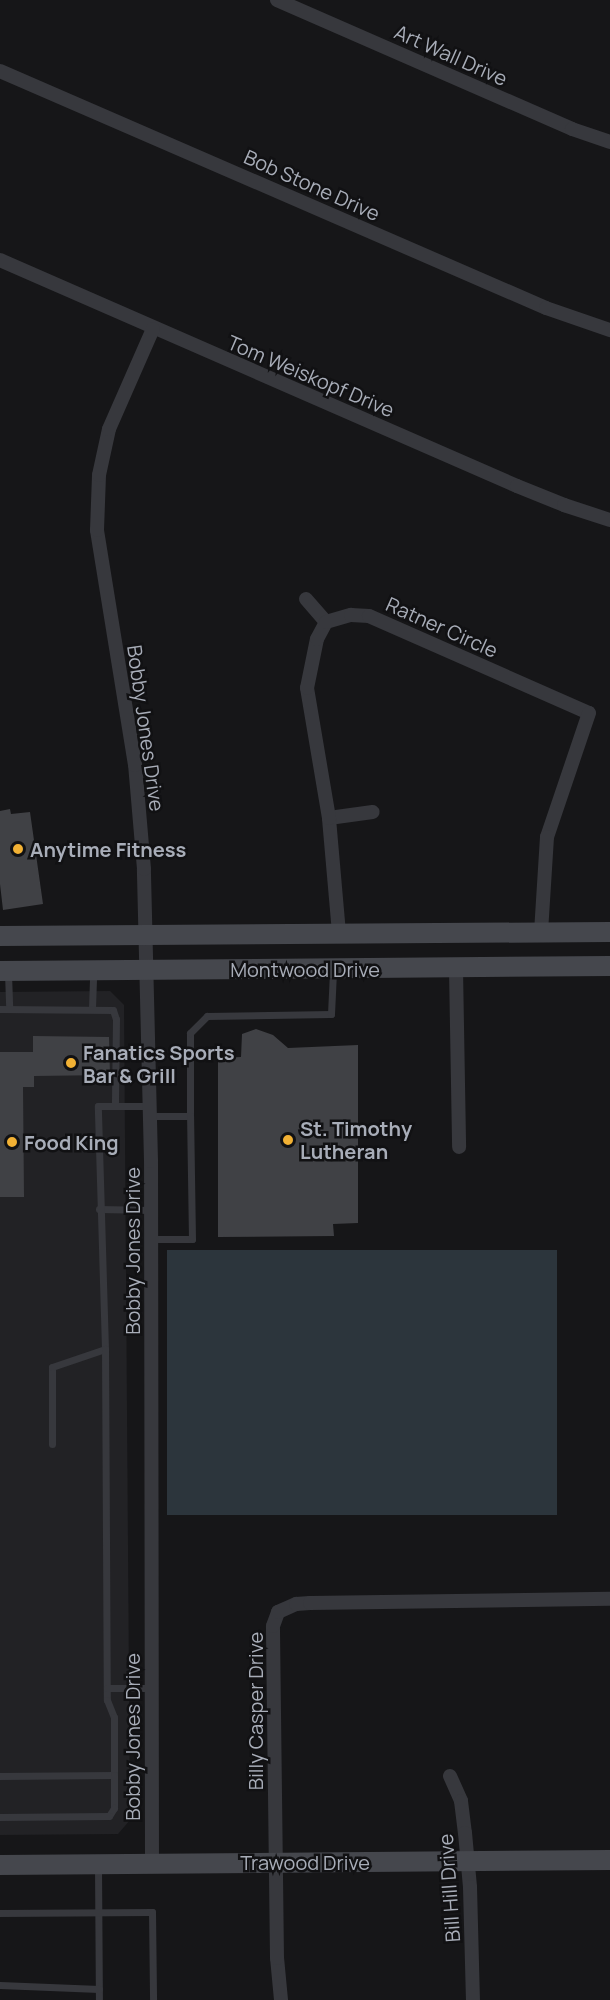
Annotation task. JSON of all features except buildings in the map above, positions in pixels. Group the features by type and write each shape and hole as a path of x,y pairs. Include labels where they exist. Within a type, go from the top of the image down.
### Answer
{"main road":[{"name":"Montwood Drive","path":"0,936 610,932"},
{"name":"Montwood Drive","path":"4,971 610,966"},
{"name":"Trawood Drive","path":"0,1865 610,1860"}],"street":[{"name":"Art Wall Drive","path":"277,0 572,129 610,142"},
{"name":"Bob Stone Drive","path":"0,71 546,308 610,330"},
{"name":"Tom Weiskopf Drive","path":"0,260 153,329 517,486 564,506 610,520"},
{"name":"Bobby Jones Drive","path":"152,1864 151,1210 144,869 136,775 107,602 97,513 102,455 109,429 153,329"},
{"path":"306,599 326,622 317,639 307,688 329,818 339,933"},
{"name":"Ratner Circle","path":"326,622 351,615 369,616 589,713 548,837 542,932"},
{"path":"329,818 373,812"},
{"path":"456,969 459,1147"},
{"name":"Billy Casper Drive","path":"281,2000 277,1958 273,1626 279,1612 296,1604 610,1599"},
{"name":"Bill Hill Drive","path":"450,1776 461,1801 470,1887 472,2000"}],"lane":[{"path":"151,1239 192,1239 190,1033 207,1016 332,1014 333,969"},
{"path":"92,1008 93,970"},
{"path":"4,971 9,1008"},
{"path":"0,1009 92,1008 112,1010 116,1019 115,1106"},
{"path":"0,1817 109,1816 114,1808 114,1717 107,1700 105,1349 99,1209 98,1106 115,1106 190,1116"},
{"path":"99,1209 151,1210"},
{"path":"52,1443 52,1367 105,1349"},
{"path":"107,1688 152,1688"},
{"path":"0,1776 114,1775"},
{"path":"98,1864 99,2000"},
{"path":"0,1913 152,1912 153,2000"},
{"path":"0,1985 99,1989"}],"shaded area":[{"path":"110,991 124,1005 130,1820 118,1834 0,1835 0,992"},
{"path":"167,1250 557,1250 557,1515 167,1515"}],"place":[{"name":"Anytime Fitness","path":"18,849"},
{"name":"Fanatics Sports Bar & Grill","path":"71,1063"},
{"name":"St. Timothy Lutheran","path":"288,1140"},
{"name":"Food King","path":"12,1142"}]}
